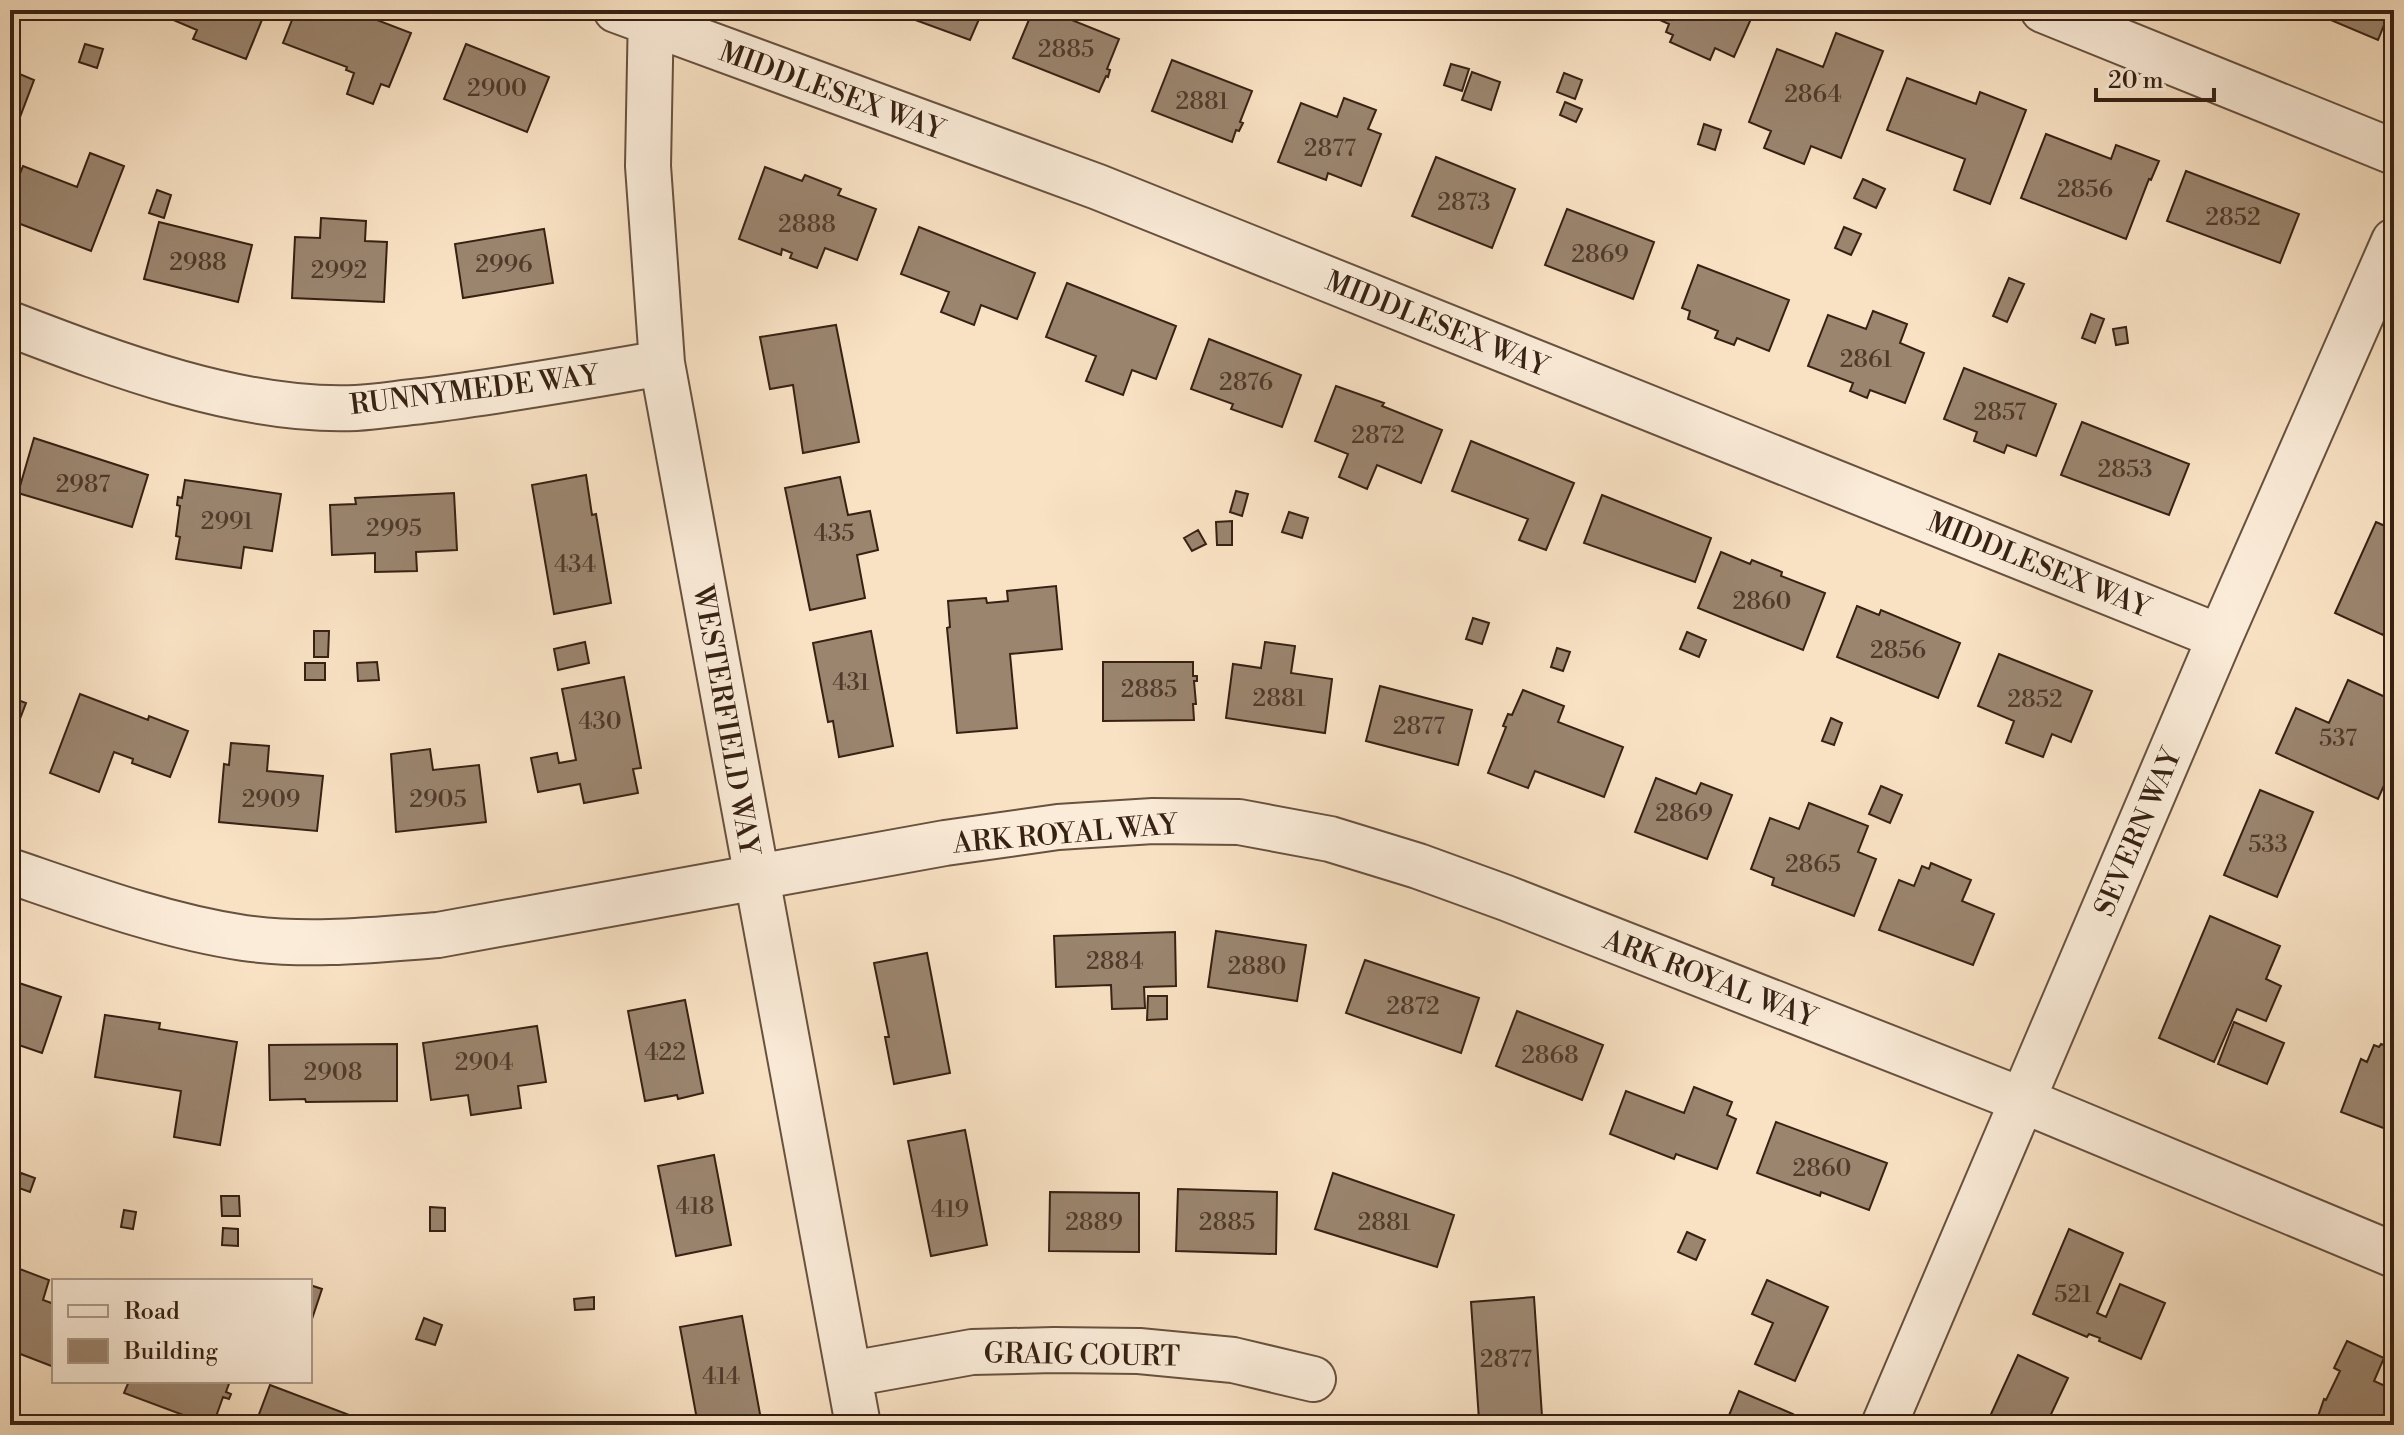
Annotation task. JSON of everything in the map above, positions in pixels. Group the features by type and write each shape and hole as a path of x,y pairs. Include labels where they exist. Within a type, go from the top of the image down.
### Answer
{"street":[{"path":"2043,10 2394,152"},
{"name":"WESTERFIELD WAY","path":"639,14 662,363 858,1425"},
{"name":"MIDDLESEX WAY","path":"639,14 1098,187 2220,637"},
{"name":"SEVERN WAY","path":"1884,1425 2220,637 2394,241"},
{"name":"RUNNYMEDE WAY","path":"10,324 163,379 241,397 301,406 355,408 471,395 662,363"},
{"name":"ARK ROYAL WAY","path":"10,871 112,906 187,926 243,937 297,942 354,941 438,935 945,843 1058,827 1153,821 1239,822 1330,839 1418,866 1521,904 2022,1100 2394,1255"},
{"name":"GRAIG COURT","path":"850,1374 972,1352 1068,1350 1139,1351 1233,1360 1313,1379"}],"building":[{"path":"150,10 266,10 246,59 193,39 197,30"},
{"path":"296,10 351,10 411,33 389,87 381,84 373,104 347,94 354,73 346,70 347,67 283,43"},
{"path":"888,10 983,10 970,40"},
{"path":"1033,10 1047,10 1119,39 1107,69 1110,70 1108,77 1099,92 1013,58"},
{"path":"1643,10 1755,10 1734,57 1715,48 1710,60 1670,42 1673,35 1666,32 1669,24"},
{"path":"2330,10 2390,10 2378,40 2326,18"},
{"path":"1836,33 1883,51 1841,158 1811,146 1804,164 1764,148 1771,131 1749,122 1777,49 1823,67"},
{"path":"85,44 103,49 97,68 79,62"},
{"path":"466,44 549,77 527,132 444,99"},
{"path":"1172,60 1252,91 1240,122 1243,123 1239,131 1236,130 1232,142 1152,111"},
{"path":"1451,64 1469,69 1462,91 1444,85"},
{"path":"10,70 34,80 17,125 10,122"},
{"path":"1472,72 1500,82 1491,110 1462,100"},
{"path":"1564,73 1582,80 1575,99 1557,92"},
{"path":"1907,78 1976,104 1980,92 2026,110 1990,204 1954,190 1965,159 1887,130"},
{"path":"1344,98 1376,110 1368,129 1381,134 1361,186 1328,173 1326,180 1278,162 1301,103 1337,117"},
{"path":"1565,102 1582,109 1576,122 1560,115"},
{"path":"1704,124 1721,130 1715,150 1698,144"},
{"path":"2046,134 2111,159 2116,145 2159,161 2126,239 2021,198"},
{"path":"90,153 124,166 91,251 10,220 10,199 23,166 77,187"},
{"path":"1436,157 1515,189 1492,248 1412,216"},
{"path":"765,167 802,181 805,175 841,189 838,195 876,209 857,260 825,248 817,268 790,258 792,253 782,249 781,255 739,239"},
{"path":"2186,171 2299,214 2280,263 2167,221"},
{"path":"1863,179 1885,189 1876,208 1854,198"},
{"path":"157,190 171,195 164,218 149,213"},
{"path":"1567,209 1654,242 1633,299 1545,265"},
{"path":"321,218 366,221 365,241 387,242 384,302 292,298 295,237 320,238"},
{"path":"159,222 252,245 238,302 144,279"},
{"path":"919,227 1035,273 1017,319 981,305 974,325 941,312 949,292 901,274"},
{"path":"1844,227 1861,234 1851,255 1835,248"},
{"path":"544,229 553,283 463,298 455,244"},
{"path":"1698,265 1789,300 1769,351 1737,338 1734,345 1715,338 1718,331 1688,319 1690,311 1682,308"},
{"path":"2009,278 2024,284 2007,322 1993,316"},
{"path":"1067,283 1176,326 1156,379 1132,370 1123,395 1086,381 1096,356 1046,337"},
{"path":"1873,311 1907,324 1900,343 1924,353 1905,403 1870,390 1867,398 1850,391 1853,383 1808,366 1828,315 1866,329"},
{"path":"2091,314 2104,319 2095,343 2082,338"},
{"path":"836,325 859,442 803,453 793,385 770,389 760,337"},
{"path":"2126,327 2128,343 2116,345 2113,329"},
{"path":"1209,339 1301,375 1282,427 1231,409 1233,404 1191,389"},
{"path":"1964,368 2056,404 2036,456 2007,445 2004,453 1974,441 1977,432 1944,419"},
{"path":"1336,386 1384,403 1382,406 1442,430 1421,483 1377,465 1367,489 1339,477 1348,454 1315,441"},
{"path":"2082,422 2189,464 2169,515 2061,475"},
{"path":"34,438 148,475 132,527 18,493"},
{"path":"1471,441 1574,483 1546,550 1519,540 1528,519 1452,491"},
{"path":"586,475 611,603 554,614 532,485"},
{"path":"840,477 848,515 870,511 878,550 857,555 865,598 810,610 785,488"},
{"path":"185,480 281,494 272,551 244,547 241,568 176,559 180,537 176,536 180,506 177,505 178,497 182,498"},
{"path":"1236,491 1248,494 1242,516 1230,512"},
{"path":"454,493 457,550 416,552 417,571 375,572 375,553 332,555 330,505 356,504 355,498"},
{"path":"1602,495 1711,538 1695,582 1584,543"},
{"path":"1289,512 1308,518 1302,538 1282,532"},
{"path":"1232,521 1232,545 1217,545 1216,522"},
{"path":"2376,522 2394,530 2394,612 2383,635 2335,613"},
{"path":"1198,530 1206,544 1192,551 1184,538"},
{"path":"1721,552 1750,564 1752,560 1782,572 1781,576 1825,593 1803,650 1698,608"},
{"path":"1056,586 1062,649 1010,654 1017,728 957,733 947,628 950,627 948,601 986,598 987,603 1008,601 1007,591"},
{"path":"1857,606 1879,615 1881,610 1960,643 1938,698 1837,657"},
{"path":"1473,618 1489,623 1482,644 1466,639"},
{"path":"314,631 329,631 328,657 314,657"},
{"path":"871,631 893,746 839,757 833,721 828,722 813,643"},
{"path":"1687,632 1706,640 1699,657 1680,649"},
{"path":"585,642 589,663 558,670 554,649"},
{"path":"1265,642 1295,646 1291,673 1332,679 1325,733 1226,718 1233,664 1261,668"},
{"path":"1557,648 1570,652 1563,671 1551,667"},
{"path":"1999,654 2092,691 2071,742 2052,734 2043,757 2006,743 2014,721 1978,706"},
{"path":"377,662 379,680 358,681 357,663"},
{"path":"1103,662 1193,662 1193,676 1197,676 1197,681 1194,681 1194,720 1103,721"},
{"path":"305,663 325,663 325,680 305,680"},
{"path":"624,677 641,768 633,769 638,793 584,803 580,784 538,792 531,758 557,753 559,763 576,760 562,689"},
{"path":"2348,680 2394,701 2394,763 2378,799 2276,753 2296,708 2329,723"},
{"path":"1380,686 1472,710 1458,765 1366,741"},
{"path":"1523,690 1564,706 1558,722 1623,747 1604,797 1535,771 1528,788 1488,773 1508,714 1512,715"},
{"path":"80,694 148,720 149,716 188,731 170,777 132,763 133,759 114,752 99,792 50,773"},
{"path":"10,697 26,703 10,745"},
{"path":"1831,718 1842,723 1834,745 1822,741"},
{"path":"231,743 269,746 267,771 323,776 317,831 219,822 224,764 229,765"},
{"path":"430,749 433,770 479,765 486,822 396,832 391,754"},
{"path":"1656,778 1696,794 1701,783 1732,795 1707,859 1635,832"},
{"path":"1881,786 1902,795 1890,823 1869,814"},
{"path":"2260,790 2313,812 2277,897 2224,875"},
{"path":"1809,803 1868,826 1858,852 1876,859 1854,916 1772,885 1774,878 1751,869 1770,818 1799,829"},
{"path":"1931,863 1971,880 1962,901 1994,914 1973,965 1879,930 1899,880 1914,886 1922,866 1929,869"},
{"path":"2210,916 2280,946 2266,979 2281,986 2266,1021 2237,1009 2214,1062 2159,1038"},
{"path":"1216,931 1306,945 1297,1001 1208,987"},
{"path":"1175,932 1176,986 1144,987 1145,1008 1112,1009 1111,985 1056,987 1054,936"},
{"path":"927,953 950,1073 894,1084 885,1037 889,1037 874,963"},
{"path":"1365,960 1479,998 1461,1053 1346,1013"},
{"path":"10,980 61,997 42,1053 10,1042"},
{"path":"1148,996 1167,996 1167,1019 1147,1020"},
{"path":"685,1000 703,1093 678,1099 677,1095 645,1101 628,1011"},
{"path":"1517,1011 1603,1045 1582,1100 1496,1066"},
{"path":"105,1015 160,1023 159,1029 237,1042 220,1145 174,1137 181,1091 95,1077"},
{"path":"2234,1022 2284,1043 2267,1084 2218,1064"},
{"path":"537,1026 546,1082 518,1086 521,1108 471,1115 468,1095 431,1100 423,1043"},
{"path":"397,1044 397,1101 270,1100 269,1045"},
{"path":"2381,1044 2394,1049 2394,1132 2341,1112 2361,1059 2367,1062 2374,1045 2379,1047"},
{"path":"1694,1087 1732,1102 1727,1115 1736,1119 1717,1169 1676,1154 1674,1159 1610,1134 1626,1091 1684,1113"},
{"path":"1776,1122 1887,1163 1869,1210 1757,1173"},
{"path":"965,1130 987,1245 931,1256 908,1141"},
{"path":"714,1155 731,1245 676,1256 658,1166"},
{"path":"21,1173 35,1178 30,1192 16,1187"},
{"path":"1333,1173 1454,1215 1437,1267 1315,1229"},
{"path":"1178,1189 1277,1192 1276,1254 1176,1251"},
{"path":"1050,1192 1139,1193 1139,1252 1049,1251"},
{"path":"221,1196 239,1196 240,1216 222,1216"},
{"path":"430,1207 445,1208 445,1231 430,1231"},
{"path":"124,1210 136,1212 133,1229 121,1227"},
{"path":"223,1228 238,1229 238,1246 222,1245"},
{"path":"2069,1229 2123,1253 2097,1313 2106,1317 2120,1284 2165,1303 2141,1359 2099,1341 2100,1338 2089,1334 2087,1337 2033,1314"},
{"path":"1687,1232 1705,1240 1696,1260 1678,1252"},
{"path":"17,1268 49,1280 43,1300 52,1303 52,1366 10,1350 10,1287"},
{"path":"1767,1280 1828,1307 1795,1381 1755,1364 1773,1323 1752,1314"},
{"path":"312,1286 322,1289 312,1319"},
{"path":"594,1297 594,1309 575,1310 574,1299"},
{"path":"1534,1297 1542,1416 1479,1420 1471,1302"},
{"path":"742,1316 762,1425 698,1425 680,1327"},
{"path":"424,1318 442,1325 435,1345 416,1339"},
{"path":"2347,1341 2384,1358 2374,1381 2394,1390 2394,1400 2383,1425 2315,1425 2324,1399 2340,1371 2334,1368"},
{"path":"2018,1355 2068,1378 2046,1425 1986,1425"},
{"path":"128,1383 229,1383 226,1392 231,1394 229,1399 223,1397 213,1425 210,1425 124,1393"},
{"path":"270,1385 360,1419 358,1425 255,1425"},
{"path":"1739,1391 1793,1414 1789,1425 1725,1425"}]}
